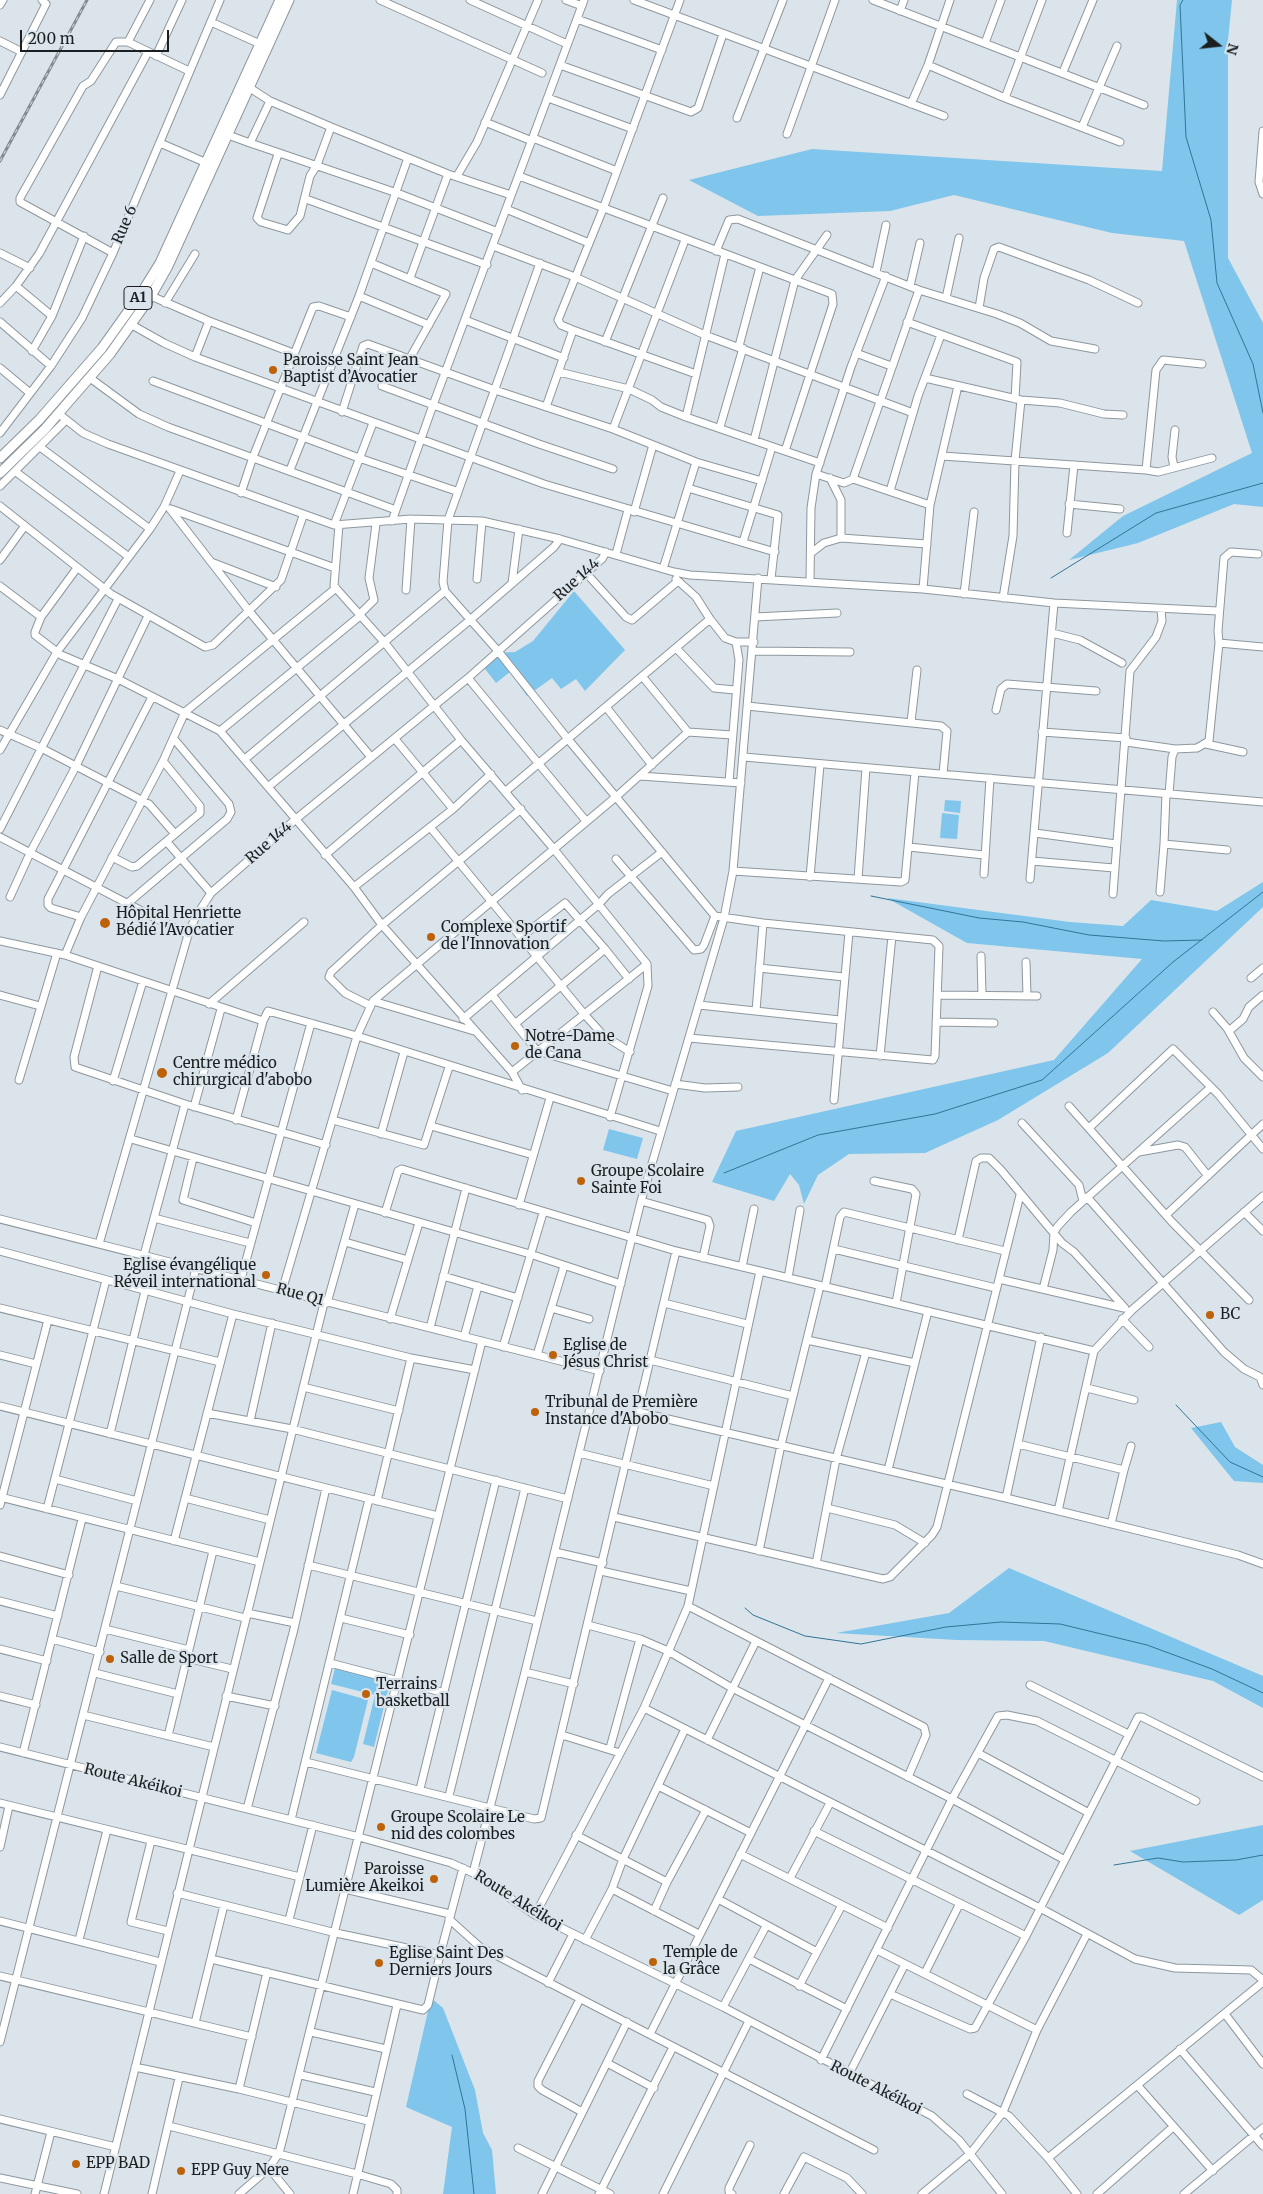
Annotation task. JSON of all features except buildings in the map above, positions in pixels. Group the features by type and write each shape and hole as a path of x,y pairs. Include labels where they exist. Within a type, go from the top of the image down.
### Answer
{"main road":[{"name":"A1","path":"0,473 63,417 90,378 132,325 151,296 168,266 280,0"},
{"name":"A1","path":"0,458 40,420 123,320 160,263 210,165 228,135 289,0"}],"street":[{"path":"0,5 3,0"},
{"path":"0,95 46,4 42,0"},
{"path":"128,42 150,0"},
{"path":"156,56 182,0"},
{"name":"Rue 6","path":"2,428 52,366 82,318 113,253 220,0"},
{"path":"380,0 542,73"},
{"path":"470,0 568,44"},
{"path":"456,176 477,142 538,0"},
{"path":"392,521 433,405 583,3 566,0"},
{"path":"634,0 944,116"},
{"path":"680,0 603,209 558,320 561,325 572,330 696,374"},
{"path":"737,118 783,0"},
{"path":"787,134 809,67 835,0"},
{"path":"873,0 1063,72 1144,105"},
{"path":"900,11 904,0"},
{"path":"911,104 928,65 950,0"},
{"path":"985,43 1001,0"},
{"path":"1005,98 1042,0"},
{"path":"1063,72 1093,0"},
{"path":"576,19 662,50"},
{"path":"210,22 260,44"},
{"path":"560,66 691,112 695,111 723,34"},
{"path":"0,41 22,52"},
{"path":"113,253 20,202 20,198 83,86 91,81 116,42 128,42 190,71"},
{"path":"1082,128 1117,46"},
{"path":"0,303 30,268 148,52"},
{"path":"928,65 1005,98 1120,142"},
{"path":"250,88 270,100 331,127 448,174 511,195"},
{"path":"548,98 633,129"},
{"path":"250,143 270,100"},
{"path":"485,122 617,171"},
{"path":"278,154 259,211 258,221 288,230 300,216 306,199 310,176 317,165 331,127"},
{"path":"1263,131 1259,177 1263,194"},
{"path":"228,135 278,154 317,165 397,193 498,232"},
{"path":"160,143 210,165"},
{"path":"290,470 359,296 408,158"},
{"path":"410,278 448,174"},
{"path":"519,176 685,240 827,291 834,298 785,451"},
{"path":"606,342 662,198"},
{"path":"306,199 486,265"},
{"path":"506,209 589,243"},
{"path":"716,250 725,226 733,218 876,272 918,290 980,308 1020,323 1051,341 1096,350"},
{"path":"876,272 886,225"},
{"path":"754,440 773,359 795,280 827,235"},
{"path":"32,351 52,316 84,236"},
{"path":"946,298 959,238"},
{"path":"613,428 685,240"},
{"path":"910,286 920,243"},
{"path":"493,246 575,277 705,335 913,412"},
{"path":"980,308 984,278 994,249 999,247 1089,280 1138,303"},
{"path":"0,253 30,268"},
{"path":"166,303 195,254"},
{"path":"686,417 725,254"},
{"path":"371,263 446,294 410,358"},
{"path":"540,263 514,339 456,491 448,520 443,582 445,591 498,651 567,738 715,916 937,942 937,995 933,1060 689,1038"},
{"path":"720,426 760,267"},
{"path":"810,582 811,508 816,474 856,354 886,276"},
{"path":"16,286 52,316"},
{"path":"852,479 918,290"},
{"path":"151,296 209,321 293,353"},
{"path":"359,296 429,325"},
{"path":"241,493 293,353 313,307 319,306 351,317"},
{"path":"465,320 564,358"},
{"path":"195,357 209,321"},
{"path":"0,322 52,366"},
{"path":"907,322 1017,362 1018,400 1013,536 1003,598"},
{"path":"132,325 164,344 195,357 421,441 544,484 775,552"},
{"path":"546,408 572,330"},
{"path":"890,491 913,412 941,335"},
{"path":"342,412 365,344 410,358 546,408 613,428 696,462 762,481"},
{"path":"856,354 891,366"},
{"path":"1146,470 1156,370 1163,360 1202,364"},
{"path":"0,368 30,393"},
{"path":"559,372 629,389 652,400 661,407 686,417 720,426 772,447 820,463"},
{"path":"90,378 139,414 168,427 396,510"},
{"path":"925,378 1018,400 1060,403 1104,414 1123,414"},
{"path":"153,381 359,458 456,491"},
{"path":"382,386 547,447 613,468"},
{"path":"923,589 930,505 958,386"},
{"path":"0,486 40,447 63,417 84,433 97,439 303,516 337,525 376,524 411,520 482,521 560,539 674,572 923,589 1054,603 1218,611"},
{"path":"373,423 346,492 337,525 334,583 336,588 384,644 461,740 554,848 647,964 648,986 610,1117"},
{"path":"1174,467 1172,457 1176,430"},
{"path":"616,554 653,445"},
{"path":"40,447 150,529"},
{"path":"743,542 772,447"},
{"path":"942,456 1158,472 1212,458"},
{"path":"663,568 696,462"},
{"path":"1067,533 1074,465"},
{"path":"0,750 8,733 57,652 167,508 180,471"},
{"path":"16,472 129,557"},
{"path":"816,474 844,483 852,479 930,505"},
{"path":"830,478 841,500 841,538"},
{"path":"688,488 778,515 771,579"},
{"path":"1069,504 1120,508"},
{"path":"0,506 24,527 118,599 206,647 210,647 276,587 286,571 303,516"},
{"path":"167,508 335,568"},
{"path":"167,508 249,611 371,757"},
{"path":"964,594 974,512"},
{"path":"406,590 411,520"},
{"path":"477,579 482,521"},
{"path":"220,731 359,616 374,600 369,578 376,524"},
{"path":"0,560 24,527"},
{"path":"512,583 519,529"},
{"path":"811,553 824,543 841,538 927,544"},
{"path":"268,787 470,620 554,547 560,539"},
{"name":"Rue 144","path":"99,1244 131,1139 188,935 195,918 211,893 371,757 468,678 586,573 606,552"},
{"path":"1042,732 1126,740 1175,749 1197,748 1206,744 1209,741 1212,729 1219,644 1218,611 1224,558 1231,552 1258,554"},
{"path":"211,562 276,587"},
{"path":"77,568 41,617 34,634 57,652 118,679 220,731 354,887 415,964 512,1072 522,1090"},
{"path":"674,572 678,581 696,597 725,638 736,642 754,642"},
{"path":"586,573 626,617 632,620 678,581"},
{"path":"473,1873 555,1552 641,1201 724,918 733,871 742,783 758,578"},
{"path":"0,586 41,617"},
{"path":"65,955 81,917 163,761 185,712 336,588"},
{"path":"245,759 445,591"},
{"path":"0,829 118,599"},
{"path":"1030,879 1054,603"},
{"path":"1113,894 1130,671 1156,637 1162,622 1162,608"},
{"path":"755,618 837,613"},
{"path":"10,897 148,616"},
{"path":"506,792 567,738 710,619"},
{"path":"1052,632 1080,640 1122,663"},
{"path":"729,782 735,690 739,660 736,642"},
{"path":"1219,644 1263,647"},
{"path":"676,648 714,688 735,690"},
{"path":"753,651 850,652"},
{"path":"911,722 917,670"},
{"path":"642,676 688,732"},
{"path":"468,678 586,821"},
{"path":"996,710 1001,689 1007,684 1096,691"},
{"path":"81,917 51,908 48,905 48,899 109,785 152,697"},
{"path":"606,706 652,765"},
{"path":"747,706 911,722 945,728 947,736 944,774"},
{"path":"0,730 43,748 153,807 175,834"},
{"path":"282,1291 313,1191 357,1036 371,1003 640,776 688,732 732,735"},
{"path":"128,903 227,818 232,809 174,739"},
{"path":"395,739 453,809"},
{"path":"326,854 424,774 461,740"},
{"path":"1206,744 1242,752"},
{"path":"1160,892 1167,794 1172,757 1175,749"},
{"path":"744,758 1263,802"},
{"path":"112,857 135,867 167,842 202,810 163,761"},
{"path":"810,876 820,765"},
{"path":"858,879 866,768"},
{"path":"733,871 901,882 905,880 915,772"},
{"path":"354,887 453,809 491,774"},
{"path":"640,776 742,783"},
{"path":"984,874 990,778"},
{"path":"474,1031 371,1003 345,993 329,974 382,924 521,809"},
{"path":"430,827 585,1015 603,1034 630,1052"},
{"path":"1035,833 1116,844"},
{"path":"0,837 31,851 188,935"},
{"path":"167,842 211,893"},
{"path":"1164,844 1228,850"},
{"path":"909,847 984,855"},
{"path":"463,1019 599,904 608,894 662,852"},
{"path":"616,859 694,950 701,949 704,945 715,916"},
{"path":"1032,861 1114,868"},
{"path":"520,938 564,903 629,979"},
{"path":"209,1004 304,922"},
{"path":"756,1011 763,923"},
{"path":"834,1100 849,932"},
{"path":"880,1056 892,936"},
{"path":"0,941 65,955 143,980 222,1009 263,1021"},
{"path":"516,1023 605,949"},
{"path":"19,1080 57,953"},
{"path":"981,956 982,995"},
{"path":"1026,962 1026,996"},
{"path":"512,1072 647,964"},
{"path":"98,966 73,1063 75,1067 194,1107 326,1145"},
{"path":"759,968 844,977"},
{"path":"1251,978 1263,968"},
{"path":"113,1081 143,980"},
{"path":"0,995 40,1006"},
{"path":"492,995 537,1051 622,1077 674,1087 738,1087"},
{"path":"937,995 1037,996"},
{"path":"1229,1031 1243,1019 1249,1008 1263,995"},
{"path":"699,1005 840,1020"},
{"path":"194,1107 222,1009"},
{"path":"236,1120 263,1021 268,1011 357,1036 449,1067 660,1132"},
{"path":"1213,1012 1229,1031 1244,1058 1263,1077"},
{"path":"240,1279 311,1022"},
{"path":"936,1022 994,1023"},
{"path":"1089,1128 1173,1049 1210,1087 1263,1149"},
{"path":"381,1134 404,1052"},
{"path":"1256,1070 1263,1064"},
{"path":"333,1120 424,1144 449,1067"},
{"path":"1043,1289 1053,1250 1054,1232 1085,1199 1210,1087"},
{"path":"518,1205 550,1098"},
{"path":"144,1255 185,1104"},
{"path":"1069,1106 1167,1214 1172,1222 1250,1300"},
{"path":"1022,1123 1080,1185 1085,1199 1139,1252 1163,1283 1233,1361 1260,1377 1263,1385"},
{"path":"1167,1214 1263,1124"},
{"path":"431,1126 533,1155"},
{"path":"131,1139 530,1254 621,1284"},
{"path":"1139,1152 1178,1145 1185,1147 1208,1176"},
{"path":"958,1240 976,1161 986,1157 992,1160 1064,1245 1074,1252 1128,1309"},
{"path":"193,1158 183,1200 256,1223"},
{"path":"385,1213 400,1169 676,1251 1094,1351"},
{"path":"874,1181 915,1191 916,1198 896,1303"},
{"path":"430,1328 466,1188"},
{"path":"614,1517 887,1579 925,1543 937,1527 1020,1195"},
{"path":"1058,1511 1094,1351 1122,1319 1128,1309 1163,1283 1263,1196"},
{"path":"641,1201 708,1220 710,1226 704,1258"},
{"path":"104,2194 316,1333 355,1204"},
{"path":"742,1267 754,1209"},
{"path":"788,1278 800,1210"},
{"path":"759,1551 781,1445 807,1340 834,1249 840,1217 844,1212 1005,1251"},
{"path":"1244,1212 1263,1231"},
{"path":"503,1347 543,1213"},
{"path":"154,1218 250,1243"},
{"name":"Rue Q1","path":"0,1219 600,1371"},
{"path":"390,1319 419,1223"},
{"path":"344,1242 408,1260"},
{"path":"834,1249 996,1288"},
{"path":"0,1251 233,1314 412,1358 475,1370"},
{"path":"306,1762 534,1818 541,1818 676,1251"},
{"path":"537,1355 564,1266"},
{"path":"0,2042 31,1928 70,1765 95,1673 129,1530 196,1268"},
{"path":"535,1914 644,1708 688,1606 747,1324 760,1271"},
{"path":"443,1276 518,1298"},
{"path":"999,1279 1128,1309"},
{"path":"47,1509 91,1332 106,1280"},
{"path":"464,1337 478,1286"},
{"path":"110,1434 145,1291"},
{"path":"664,1304 747,1324"},
{"path":"0,1308 91,1332 220,1362"},
{"path":"551,1308 589,1319"},
{"path":"888,1470 928,1311"},
{"path":"174,1542 233,1314"},
{"path":"1122,1319 1149,1347"},
{"path":"48,1320 1,1500 47,1509 260,1562"},
{"path":"250,1422 272,1323"},
{"path":"1006,1498 1041,1337"},
{"path":"807,1340 915,1362"},
{"path":"239,2194 269,2168 279,2153 294,2102 345,1889 375,1778 482,1342"},
{"path":"816,1564 836,1458 866,1352"},
{"path":"0,1355 36,1364"},
{"path":"377,1501 412,1358"},
{"path":"650,1360 793,1396"},
{"path":"303,1387 399,1411"},
{"path":"1087,1388 1134,1400"},
{"path":"0,1406 438,1516"},
{"path":"638,1412 725,1434 781,1445 1006,1498 1238,1555 1263,1564"},
{"path":"208,1413 292,1429 568,1499"},
{"path":"1018,1444 1124,1470"},
{"path":"1111,1524 1131,1446"},
{"path":"579,1454 714,1486"},
{"path":"55,1479 137,1501"},
{"path":"420,1790 467,1605 496,1480"},
{"path":"247,1809 295,1622 326,1488"},
{"path":"449,1796 525,1488"},
{"path":"185,1498 270,1520"},
{"path":"291,1820 369,1499"},
{"path":"827,1508 894,1524 925,1543"},
{"path":"23,1753 82,1519"},
{"path":"168,1736 213,1551"},
{"path":"555,1552 691,1592"},
{"path":"0,1556 69,1575"},
{"path":"308,1565 537,1621"},
{"path":"116,1586 200,1606 295,1622"},
{"path":"0,1601 58,1616"},
{"path":"688,1606 924,1727 926,1735 908,1777"},
{"path":"341,1618 410,1635"},
{"path":"588,1625 640,1640 668,1651 732,1688 952,1799 1065,1860"},
{"path":"105,1629 189,1650"},
{"path":"52,1639 100,1652"},
{"path":"610,1748 640,1640"},
{"path":"707,1740 756,1641"},
{"path":"0,1649 47,1661"},
{"path":"187,1658 232,1669"},
{"path":"330,1664 445,1693"},
{"path":"525,1672 574,1684"},
{"path":"95,1673 178,1694"},
{"path":"650,2034 829,1678"},
{"path":"1030,1685 1128,1734"},
{"path":"0,1696 36,1705"},
{"path":"226,1696 274,1706"},
{"path":"644,1708 1040,1908 1135,1959 1160,1966 1263,1970"},
{"path":"83,1715 214,1747"},
{"path":"821,2060 952,1799 998,1716 1007,1715 1037,1721 1196,1801"},
{"path":"890,1994 970,2029 975,2028 1026,1936 1116,1762 1135,1720 1142,1717 1263,1777"},
{"path":"585,1940 612,1889 623,1859 685,1729"},
{"path":"562,1735 610,1748 620,1753"},
{"name":"Route Akéikoi","path":"0,1747 359,1837 438,1858 463,1868 535,1914 722,2007 932,2116 959,2140 1002,2194"},
{"path":"978,1753 1089,1813"},
{"path":"658,1786 751,1833"},
{"path":"0,1803 151,1842 300,1877"},
{"path":"790,1878 830,1803"},
{"path":"0,1847 9,1806"},
{"path":"654,1911 667,1882 706,1810"},
{"path":"289,1920 312,1825"},
{"path":"79,1940 107,1830"},
{"path":"814,1831 1026,1936"},
{"path":"576,1835 667,1882"},
{"path":"151,1842 131,1922 168,1931"},
{"path":"740,1854 888,1928"},
{"path":"211,1959 323,1985 417,2010 427,2008 449,1916 463,1868"},
{"path":"345,1889 449,1916 480,1947 874,2150"},
{"path":"612,1889 699,1934"},
{"path":"177,1893 336,1933 440,1955"},
{"path":"718,1899 817,1952"},
{"path":"925,1973 960,1904"},
{"path":"195,2023 224,1905"},
{"path":"799,1986 842,1905"},
{"path":"0,1920 160,1962"},
{"path":"722,2007 766,1926"},
{"path":"548,1982 573,1934"},
{"path":"926,2193 970,2154 1003,2112 1037,2030 1087,1934"},
{"path":"877,1950 1037,2030"},
{"path":"748,1959 847,2009"},
{"path":"849,2074 905,1964"},
{"path":"1048,2158 1138,2086 1263,1981 1251,1970"},
{"path":"239,2088 267,1972"},
{"path":"0,1976 252,2037"},
{"path":"580,1999 538,2080 538,2086 582,2112"},
{"path":"353,2194 368,2122 397,2004"},
{"path":"1225,2014 1263,2064"},
{"path":"663,2194 749,2021"},
{"path":"542,2194 627,2022"},
{"path":"311,2032 386,2049"},
{"path":"600,2192 673,2047"},
{"path":"1180,2049 1263,2146"},
{"path":"607,2063 654,2088"},
{"path":"135,2067 179,2078 239,2088 368,2122"},
{"path":"301,2075 375,2092"},
{"path":"152,2194 179,2078"},
{"path":"1138,2086 1213,2171"},
{"path":"967,2094 1009,2116 1048,2158 1077,2194"},
{"path":"0,2119 116,2147"},
{"path":"169,2126 279,2153 391,2184 398,2194"},
{"path":"1097,2194 1173,2127"},
{"path":"1184,2194 1263,2128"},
{"path":"35,2194 51,2132"},
{"path":"732,2194 729,2192 729,2188 750,2145"},
{"path":"518,2148 600,2192 610,2194"},
{"path":"784,2194 804,2157 847,2178 862,2194"},
{"path":"269,2168 290,2194"},
{"path":"0,2178 77,2194"}],"shaded area":[{"path":"1177,0 1232,0 1228,40 1228,258 1263,323 1263,507 1234,504 1138,543 1069,560 1123,516 1252,453 1184,241 1112,233 954,195 890,211 758,216 689,180 812,149 1162,171"},
{"path":"574,591 625,650 585,691 576,679 561,689 552,678 527,696 510,672 496,683 482,665 493,653 515,652 533,641"},
{"path":"945,800 961,801 960,813 944,811"},
{"path":"942,813 959,815 957,839 940,838"},
{"path":"1263,882 1263,907 1108,1053 998,1120 925,1153 849,1154 818,1175 804,1204 799,1185 790,1174 774,1201 712,1182 736,1131 1054,1060 1142,959 967,943 887,898 1070,922 1123,926 1151,900 1217,911"},
{"path":"609,1129 643,1138 637,1159 603,1150"},
{"path":"1221,1422 1235,1447 1263,1465 1263,1483 1234,1481 1191,1428"},
{"path":"1009,1568 1263,1676 1263,1708 1213,1681 1044,1641 957,1640 836,1633 949,1613"},
{"path":"335,1668 390,1682 374,1747 363,1744 375,1695 331,1684"},
{"path":"332,1690 368,1700 354,1757 351,1762 316,1753"},
{"path":"1263,1825 1263,1900 1239,1915 1130,1851"},
{"path":"431,1998 443,2008 475,2090 483,2133 492,2150 496,2194 443,2194 452,2127 406,2107"}],"waterway":[{"path":"1183,0 1180,5 1186,137 1211,220 1217,283 1253,364 1263,413"},
{"path":"1051,578 1156,513 1263,483"},
{"path":"724,1173 818,1135 935,1114 1042,1080 1173,962 1263,892"},
{"path":"871,896 979,918 1023,922 1089,935 1164,941 1202,940"},
{"path":"1176,1405 1230,1462 1263,1477"},
{"path":"745,1608 753,1615 805,1636 861,1644 946,1627 1001,1622 1060,1624 1147,1645 1212,1669 1263,1693"},
{"path":"1114,1865 1158,1858 1183,1862 1236,1860 1263,1855"},
{"path":"452,2055 465,2109 474,2194"}],"railway":[{"path":"0,161 87,0"}],"place":[{"name":"Paroisse Saint Jean Baptist d’Avocatier","path":"273,370"},
{"name":"Hôpital Henriette Bédié l'Avocatier","path":"105,923"},
{"name":"Complexe Sportif de l'Innovation","path":"431,937"},
{"name":"Notre-Dame de Cana","path":"515,1046"},
{"name":"Centre médico chirurgical d'abobo","path":"162,1073"},
{"name":"Groupe Scolaire Sainte Foi","path":"581,1181"},
{"name":"Eglise évangélique Réveil international","path":"266,1275"},
{"name":"BC","path":"1210,1315"},
{"name":"Eglise de Jésus Christ","path":"553,1355"},
{"name":"Tribunal de Première Instance d'Abobo","path":"535,1412"},
{"name":"Salle de Sport","path":"110,1659"},
{"name":"Terrains basketball","path":"366,1694"},
{"name":"Groupe Scolaire Le nid des colombes","path":"381,1827"},
{"name":"Paroisse Lumière Akeikoi","path":"434,1879"},
{"name":"Temple de la Grâce","path":"653,1962"},
{"name":"Eglise Saint Des Derniers Jours","path":"379,1963"},
{"name":"EPP BAD","path":"76,2164"},
{"name":"EPP Guy Nere","path":"181,2171"}]}
